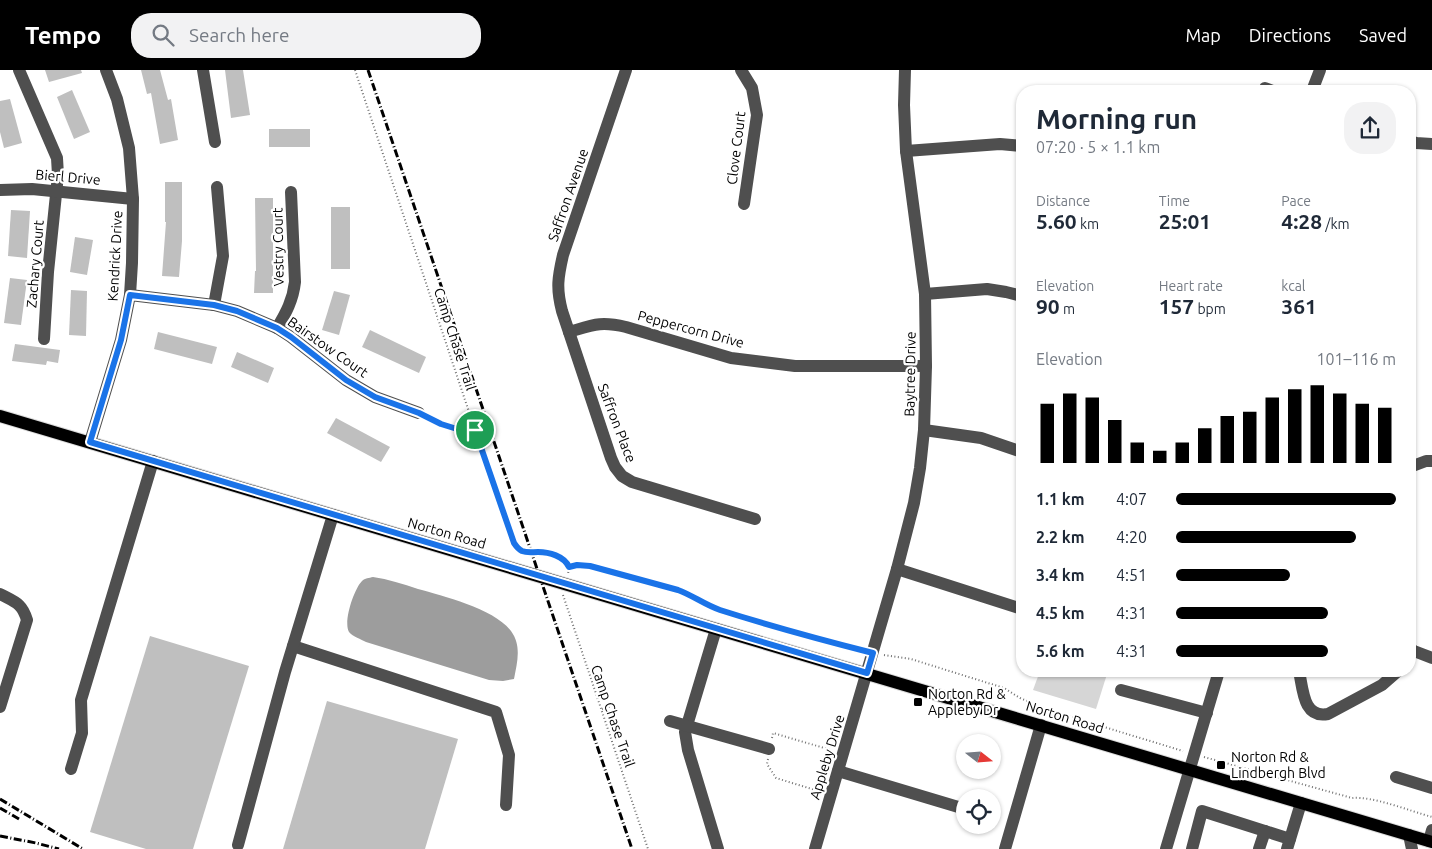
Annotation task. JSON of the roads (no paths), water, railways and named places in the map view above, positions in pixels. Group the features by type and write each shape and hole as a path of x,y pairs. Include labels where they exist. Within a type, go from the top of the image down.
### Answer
{"main road":[{"name":"Norton Road","path":"0,416 1409,835 1431,838"}],"street":[{"name":"Zachary Court","path":"19,70 57,158 58,174 48,272 44,339"},
{"name":"Kendrick Drive","path":"90,442 121,340 130,295 132,263 133,199 129,148 117,99 106,70"},
{"path":"203,70 215,142"},
{"name":"Saffron Avenue","path":"569,332 558,297 558,283 563,255 626,70"},
{"name":"Clove Court","path":"741,70 752,88 756,101 757,115 744,204"},
{"name":"Baytree Drive","path":"867,673 914,504 924,430 926,366 925,294 906,151 904,105 906,70"},
{"path":"1314,85 1320,70"},
{"path":"1416,143 1432,144"},
{"path":"906,151 1000,144 1016,145"},
{"path":"214,305 223,256 217,187"},
{"name":"Bierl Drive","path":"0,190 32,188 133,199"},
{"name":"Vestry Court","path":"277,328 294,293 291,192"},
{"path":"925,294 987,289 1016,294"},
{"name":"Bairstow Court","path":"130,295 214,305 237,311 277,328 346,380 375,397 419,413"},
{"name":"Peppercorn Drive","path":"569,332 599,323 610,323 731,358 794,366 926,366"},
{"name":"Saffron Place","path":"569,332 611,458 615,468 622,476 641,486 755,519"},
{"path":"924,430 981,438 1016,450"},
{"path":"71,769 82,733 81,700 153,461"},
{"path":"1416,465 1432,461"},
{"path":"238,845 293,646 334,515"},
{"path":"897,569 1016,607"},
{"path":"0,594 18,604 24,610 27,620 0,707"},
{"path":"716,629 686,732 688,750 718,849"},
{"path":"293,646 496,712 509,755 506,806"},
{"path":"1416,653 1432,658"},
{"name":"Appleby Drive","path":"815,849 867,673"},
{"path":"1166,849 1217,677"},
{"path":"1300,677 1308,708 1314,713 1321,715 1328,714 1382,685 1390,677"},
{"path":"1121,690 1207,712"},
{"path":"670,721 769,749"},
{"path":"1008,848 1041,725"},
{"path":"838,771 956,805"},
{"path":"1396,777 1432,788"},
{"path":"1192,849 1202,811 1265,831 1288,844 1301,803"},
{"path":"1259,849 1265,831"},
{"path":"1409,835 1412,849"}],"railway":[{"path":"368,70 632,849"},
{"path":"0,799 83,849"},
{"path":"0,808 19,819"},
{"path":"0,836 59,849"}],"place":[{"name":"Norton Rd & Appleby Dr","path":"918,702"},
{"name":"Norton Rd & Lindbergh Blvd","path":"1221,765"}]}
